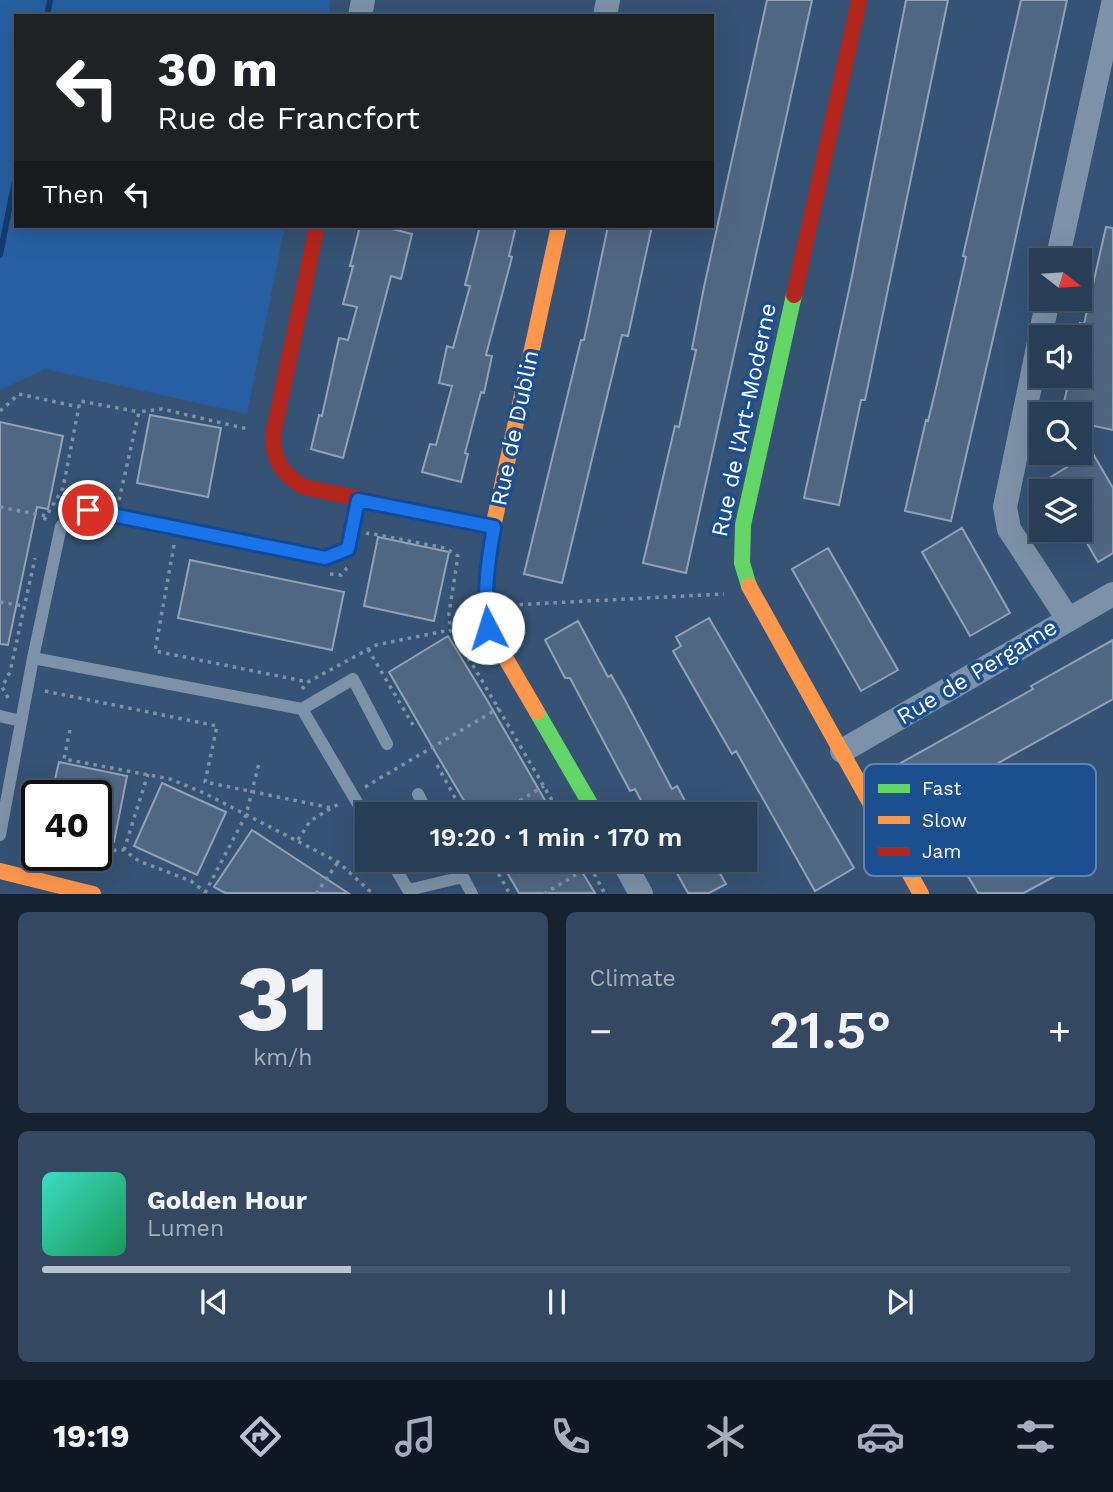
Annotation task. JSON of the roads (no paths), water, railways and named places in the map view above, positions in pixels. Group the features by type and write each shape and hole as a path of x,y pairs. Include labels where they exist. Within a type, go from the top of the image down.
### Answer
{"street":[{"name":"Rue de l'Art-Moderne","path":"859,0 741,540 740,559 747,583 864,791"},
{"path":"1060,248 1113,4"},
{"path":"317,228 273,435 272,451 278,465 288,478 304,487 494,527"},
{"name":"Rue de Dublin","path":"559,228 494,527 486,572 485,606 488,628 589,802"},
{"path":"1045,312 1004,508 1009,529 1068,619"},
{"name":"Rue de Pergame","path":"842,751 1113,594"},
{"path":"0,871 93,894"},
{"path":"629,872 641,894"},
{"name":"Rue de l'Art-Moderne","path":"911,876 921,894"}],"lane":[{"path":"0,835 61,526 88,510 325,558 348,549 358,500"},
{"path":"33,658 299,708 353,679 387,744"},
{"path":"299,708 356,802"},
{"path":"0,716 21,721"},
{"path":"418,794 422,802"},
{"path":"398,872 408,890 463,877"},
{"path":"460,872 472,894"}],"waterway":[{"path":"47,14 50,0"},
{"path":"0,255 14,185"}]}
